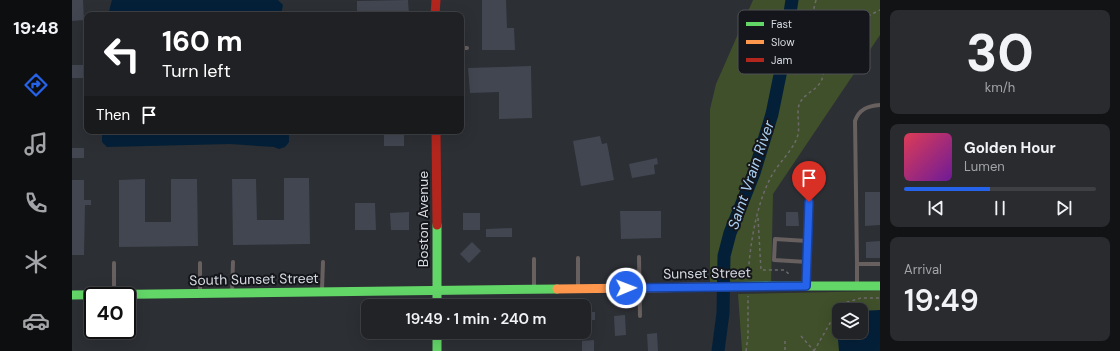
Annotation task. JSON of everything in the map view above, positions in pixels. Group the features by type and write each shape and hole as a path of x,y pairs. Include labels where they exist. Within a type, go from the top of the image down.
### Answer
{"street":[{"path":"436,0 436,12"},
{"name":"Boston Avenue","path":"436,134 437,299"},
{"name":"Sunset Street","path":"437,290 880,286"},
{"name":"South Sunset Street","path":"136,295 437,290"},
{"name":"South Sunset Street","path":"72,295 84,295"},
{"path":"437,339 438,351"}],"lane":[{"path":"857,286 855,121 864,108 880,105"},
{"path":"806,286 809,202"},
{"path":"807,241 775,239 774,260 807,262"},
{"path":"639,257 640,316"},
{"path":"578,258 578,289"},
{"path":"534,259 534,290"},
{"path":"232,293 233,262"},
{"path":"322,292 323,262"},
{"path":"114,263 114,287"},
{"path":"200,263 200,294"},
{"path":"857,264 880,264"}],"path":[{"path":"813,10 816,0"},
{"path":"870,15 880,10"},
{"path":"748,277 753,236 762,199 770,178 797,138 799,127 799,107 802,98 819,84 823,74"},
{"path":"746,351 748,336 748,295"},
{"path":"801,336 814,351 841,304 861,298 880,298"},
{"path":"785,341 785,351"}],"green space":[{"path":"753,0 880,0 880,35 870,50 870,10 749,10"},
{"path":"738,34 738,74 854,74 773,194 771,286 710,287 710,109 716,84"},
{"path":"880,291 880,351 742,351 738,294"}],"water":[{"path":"112,0 278,0 283,5 282,12 109,12"},
{"path":"102,134 289,134 289,142 285,147 279,149 274,147 230,144 107,147 102,142"},
{"path":"880,310 880,351 839,351 838,339 868,339 868,311"}],"building":[{"path":"72,0 83,0 84,20 72,21"},
{"path":"408,0 409,12 357,12 357,1"},
{"path":"482,0 506,0 507,28 514,28 515,50 482,50"},
{"path":"72,65 84,65 84,78 72,78"},
{"path":"531,66 532,118 499,119 499,92 470,93 468,68"},
{"path":"384,134 404,134 404,146 384,146"},
{"path":"600,136 602,144 607,143 614,180 581,186 573,141"},
{"path":"72,148 84,148 84,158 72,158"},
{"path":"657,158 658,164 654,165 655,174 632,178 629,164"},
{"path":"284,178 309,178 310,244 233,245 232,179 256,179 257,220 284,220"},
{"path":"145,179 145,222 171,222 171,179 197,179 198,246 119,247 119,180"},
{"path":"72,180 84,180 84,200 91,200 91,205 85,205 84,255 72,255"},
{"path":"865,192 880,192 880,225 865,226"},
{"path":"355,203 375,203 376,230 355,230"},
{"path":"620,211 661,211 661,238 621,239"},
{"path":"409,212 409,230 391,230 390,213"},
{"path":"786,212 798,212 799,226 786,226"},
{"path":"463,213 480,213 480,230 463,230"},
{"path":"512,228 512,237 486,237 486,229"},
{"path":"880,241 880,258 866,258 866,242"},
{"path":"472,242 481,251 469,263 460,254"},
{"path":"591,312 595,312 595,320 591,320"},
{"path":"625,315 626,335 615,336 614,316"},
{"path":"657,333 658,351 648,351 647,334"},
{"path":"594,340 594,351 582,351 582,341"}],"waterway":[{"name":"Saint Vrain River","path":"790,10 792,0"},
{"name":"Saint Vrain River","path":"718,351 723,313 724,256 730,233 754,173 772,114 780,74"}],"traffic: fast":[{"path":"437,225 437,299"},
{"path":"766,286 880,286"},
{"path":"715,287 766,286"},
{"path":"72,295 557,289"},
{"path":"437,339 437,351"}],"traffic: slow":[{"path":"557,289 715,287"}],"traffic: jam":[{"path":"435,12 436,0"},
{"path":"436,134 437,225"}],"route":[{"path":"626,288 806,286 809,202"}]}
